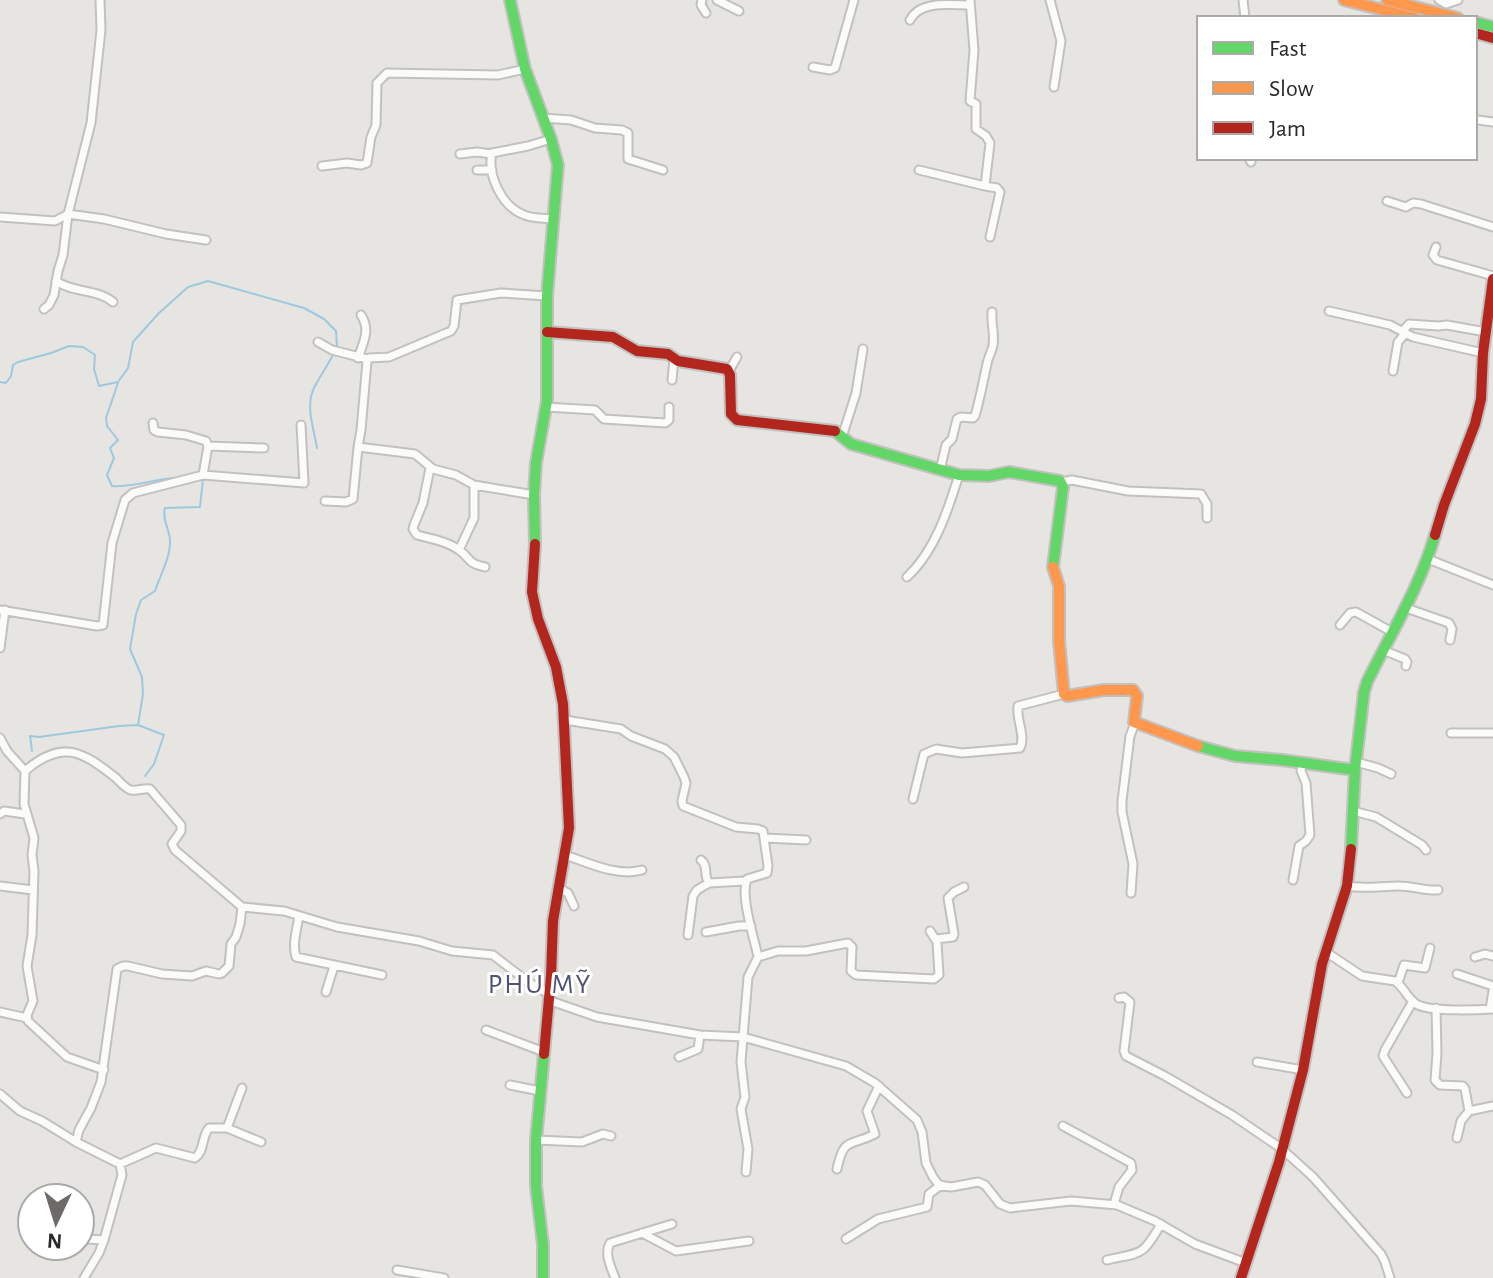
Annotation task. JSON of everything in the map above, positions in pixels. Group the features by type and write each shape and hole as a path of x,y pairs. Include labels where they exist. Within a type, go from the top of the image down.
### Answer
{"main road":[{"path":"510,0 525,69 558,165 547,296 546,407 534,495 533,597 556,667 565,720 569,828 553,921 536,1140 536,1186 543,1245 541,1278"},
{"path":"1344,0 1373,13 1398,16"},
{"path":"1387,0 1443,6"},
{"path":"1241,1278 1282,1149 1303,1070 1322,964 1347,886 1364,692 1428,559 1478,413 1493,278"},
{"path":"547,332 613,337 634,350 661,353 683,362 723,367 729,371 731,414 734,419 837,432 851,444 959,475 989,476 1009,472 1061,482 1063,487 1053,569 1059,586 1059,641 1064,694 1133,690 1137,696 1135,723 1223,753 1239,757 1356,766"}],"street":[{"path":"44,309 52,299 63,255 68,214 91,123 101,30 100,0"},
{"path":"702,0 701,5 706,13"},
{"path":"717,0 739,11"},
{"path":"813,67 835,68 854,0"},
{"path":"1050,0 1061,41 1054,87"},
{"path":"1443,6 1458,0"},
{"path":"910,20 923,6 970,3 974,50 970,101 976,104 976,129 990,143 985,186"},
{"path":"322,166 367,163 376,125 377,83 387,73 464,76 498,75 525,69"},
{"path":"543,118 622,130 628,133 628,159 663,170"},
{"path":"1478,120 1493,122"},
{"path":"460,154 491,154 551,139"},
{"path":"491,154 496,185 508,205 525,216 554,219"},
{"path":"477,170 492,170"},
{"path":"919,170 997,188 1000,192 990,237"},
{"path":"1387,201 1406,207 1413,203 1421,204 1493,227"},
{"path":"0,217 55,221 68,214 206,240"},
{"path":"1436,247 1433,255 1437,260 1493,278"},
{"path":"56,281 113,302"},
{"path":"318,342 332,350 363,359 389,357 451,331 457,300 501,293 547,296"},
{"path":"1329,311 1390,325 1404,333 1483,353"},
{"path":"940,470 958,417 975,416 987,361 993,350 992,312"},
{"path":"325,501 346,502 353,499 367,332 361,315"},
{"path":"1393,371 1398,342 1409,324 1488,329"},
{"path":"842,437 856,393 863,349"},
{"path":"729,371 737,357"},
{"path":"672,380 674,359"},
{"path":"546,407 595,410 604,419 665,423 669,420 669,407"},
{"path":"153,423 154,430 158,432 206,441 208,446 203,475"},
{"path":"0,648 2,610 103,625 112,543 126,498 133,493 203,475 304,483 301,425"},
{"path":"208,446 264,448"},
{"path":"358,447 412,453 430,468 456,475 474,485 534,495"},
{"path":"430,468 414,532 459,550 470,562 485,567"},
{"path":"907,577 929,549 959,475"},
{"path":"1061,482 1072,480 1117,490 1201,494 1207,504 1207,518"},
{"path":"459,550 474,518 474,485"},
{"path":"1428,559 1493,585"},
{"path":"1406,608 1449,623 1452,629 1450,640"},
{"path":"1340,625 1350,613 1356,612 1392,632"},
{"path":"1383,650 1405,659 1406,666"},
{"path":"913,799 922,756 926,753 936,749 962,753 1020,748 1023,743 1018,706 1064,694"},
{"path":"565,720 621,729 665,749 674,757 686,783 683,806 736,827 761,830 765,838 767,873 745,881 709,883 697,890 693,896 688,935"},
{"path":"1131,893 1133,864 1122,801 1131,732 1135,723"},
{"path":"1451,733 1493,733"},
{"path":"0,738 25,771 25,814 34,838 32,935 27,966 33,1001 27,1018"},
{"path":"25,771 41,759 71,751 94,762 128,789 150,789 181,825 181,831 172,844 175,850 242,907 284,911 337,927 419,941 452,951 493,955 549,997 597,1017 700,1035 743,1037 846,1066 879,1086 917,1120 922,1132 926,1163 941,1185 951,1187 978,1182 985,1185 1000,1204 1010,1208 1071,1201 1114,1204 1161,1224 1195,1244 1246,1263"},
{"path":"1293,880 1299,846 1310,835 1302,763"},
{"path":"1356,766 1378,768 1391,774"},
{"path":"0,814 4,811 25,814"},
{"path":"1353,811 1376,817 1426,850"},
{"path":"765,838 806,840"},
{"path":"565,855 628,874 642,870"},
{"path":"701,860 706,865 706,880 709,883"},
{"path":"745,881 758,957 749,974 743,1037 745,1097 741,1109 748,1149 746,1172"},
{"path":"0,886 33,890"},
{"path":"1347,886 1438,890"},
{"path":"936,939 953,937 948,898 964,887"},
{"path":"559,888 568,893 574,906"},
{"path":"76,1142 104,1070 117,969 128,966 180,975 196,975 206,971 222,973 229,963 242,907"},
{"path":"299,916 296,957 382,975"},
{"path":"706,932 751,926"},
{"path":"758,957 778,951 806,951 848,943 852,947 851,971 856,975 934,979 939,975 936,939 930,931"},
{"path":"1398,983 1404,965 1425,968 1430,948"},
{"path":"1326,952 1362,976 1398,983 1421,1006 1492,1009 1493,989 1457,974"},
{"path":"1475,957 1485,954 1493,956"},
{"path":"326,992 334,966"},
{"path":"1119,998 1124,997 1130,1002 1126,1056 1232,1115 1282,1149 1313,1177 1381,1254 1390,1278"},
{"path":"1407,1093 1383,1056 1413,1001"},
{"path":"1436,1008 1435,1080 1440,1085 1463,1086 1469,1111"},
{"path":"0,1012 27,1018 32,1027 67,1057 104,1070"},
{"path":"486,1030 544,1052"},
{"path":"679,1057 698,1049 700,1035"},
{"path":"1257,1062 1303,1070"},
{"path":"510,1085 540,1091"},
{"path":"837,1169 845,1145 875,1134 867,1111 879,1086"},
{"path":"227,1128 242,1088"},
{"path":"0,1094 20,1111 120,1164"},
{"path":"1457,1138 1461,1121 1469,1111 1493,1106"},
{"path":"1063,1126 1131,1163 1132,1170 1119,1187 1114,1204"},
{"path":"120,1164 156,1148 195,1158 201,1153 207,1130 213,1128 227,1128 261,1142"},
{"path":"536,1140 582,1142 603,1134 611,1136"},
{"path":"84,1278 104,1240 122,1175 120,1164"},
{"path":"846,1239 878,1219 927,1207 929,1194 941,1185"},
{"path":"615,1278 607,1255 608,1245 672,1224"},
{"path":"1107,1260 1142,1252 1161,1224"},
{"path":"642,1233 676,1251 749,1241"},
{"path":"96,1240 104,1240"},
{"path":"397,1270 444,1278"}],"waterway":[{"path":"0,382 6,383 13,365 18,362 69,346 83,347 95,355 94,369 99,386 118,382 128,368 133,342 188,287 208,281 304,308 324,319 336,331 337,347"},
{"path":"317,448 311,418 311,395 334,353"},
{"path":"118,383 106,418 107,426 118,440 110,448 114,458 107,475 112,486 178,478"},
{"path":"138,725 143,694 142,677 130,649 136,614 141,600 155,591 167,559 170,540 165,508 200,507 201,479"},
{"path":"32,751 30,736 138,725 164,735 154,764 145,776"}],"traffic: fast":[{"path":"510,0 525,69 558,165 547,296 547,401 536,463 534,495 535,544"},
{"path":"1477,23 1493,27"},
{"path":"835,431 851,444 959,475 989,476 1009,472 1060,481 1063,487 1053,567"},
{"path":"1351,849 1355,770 1364,692 1413,591 1435,535"},
{"path":"1198,746 1235,756 1355,770"},
{"path":"543,1278 536,1140 544,1054"}],"traffic: slow":[{"path":"1344,0 1407,16"},
{"path":"1387,0 1450,16"},
{"path":"1053,567 1059,586 1059,641 1064,694 1133,690 1137,696 1134,722 1198,746"}],"traffic: jam":[{"path":"1477,34 1493,38"},
{"path":"1435,535 1481,399 1483,353 1493,279"},
{"path":"547,332 613,337 637,351 668,354 678,361 727,369 730,375 731,414 737,420 835,431"},
{"path":"535,544 532,592 538,619 556,667 563,704 569,828 553,921 544,1054"},
{"path":"1241,1278 1279,1162 1303,1070 1322,964 1347,886 1351,849"}],"district":[{"name":"PHÚ MỸ","path":"540,985"}]}
